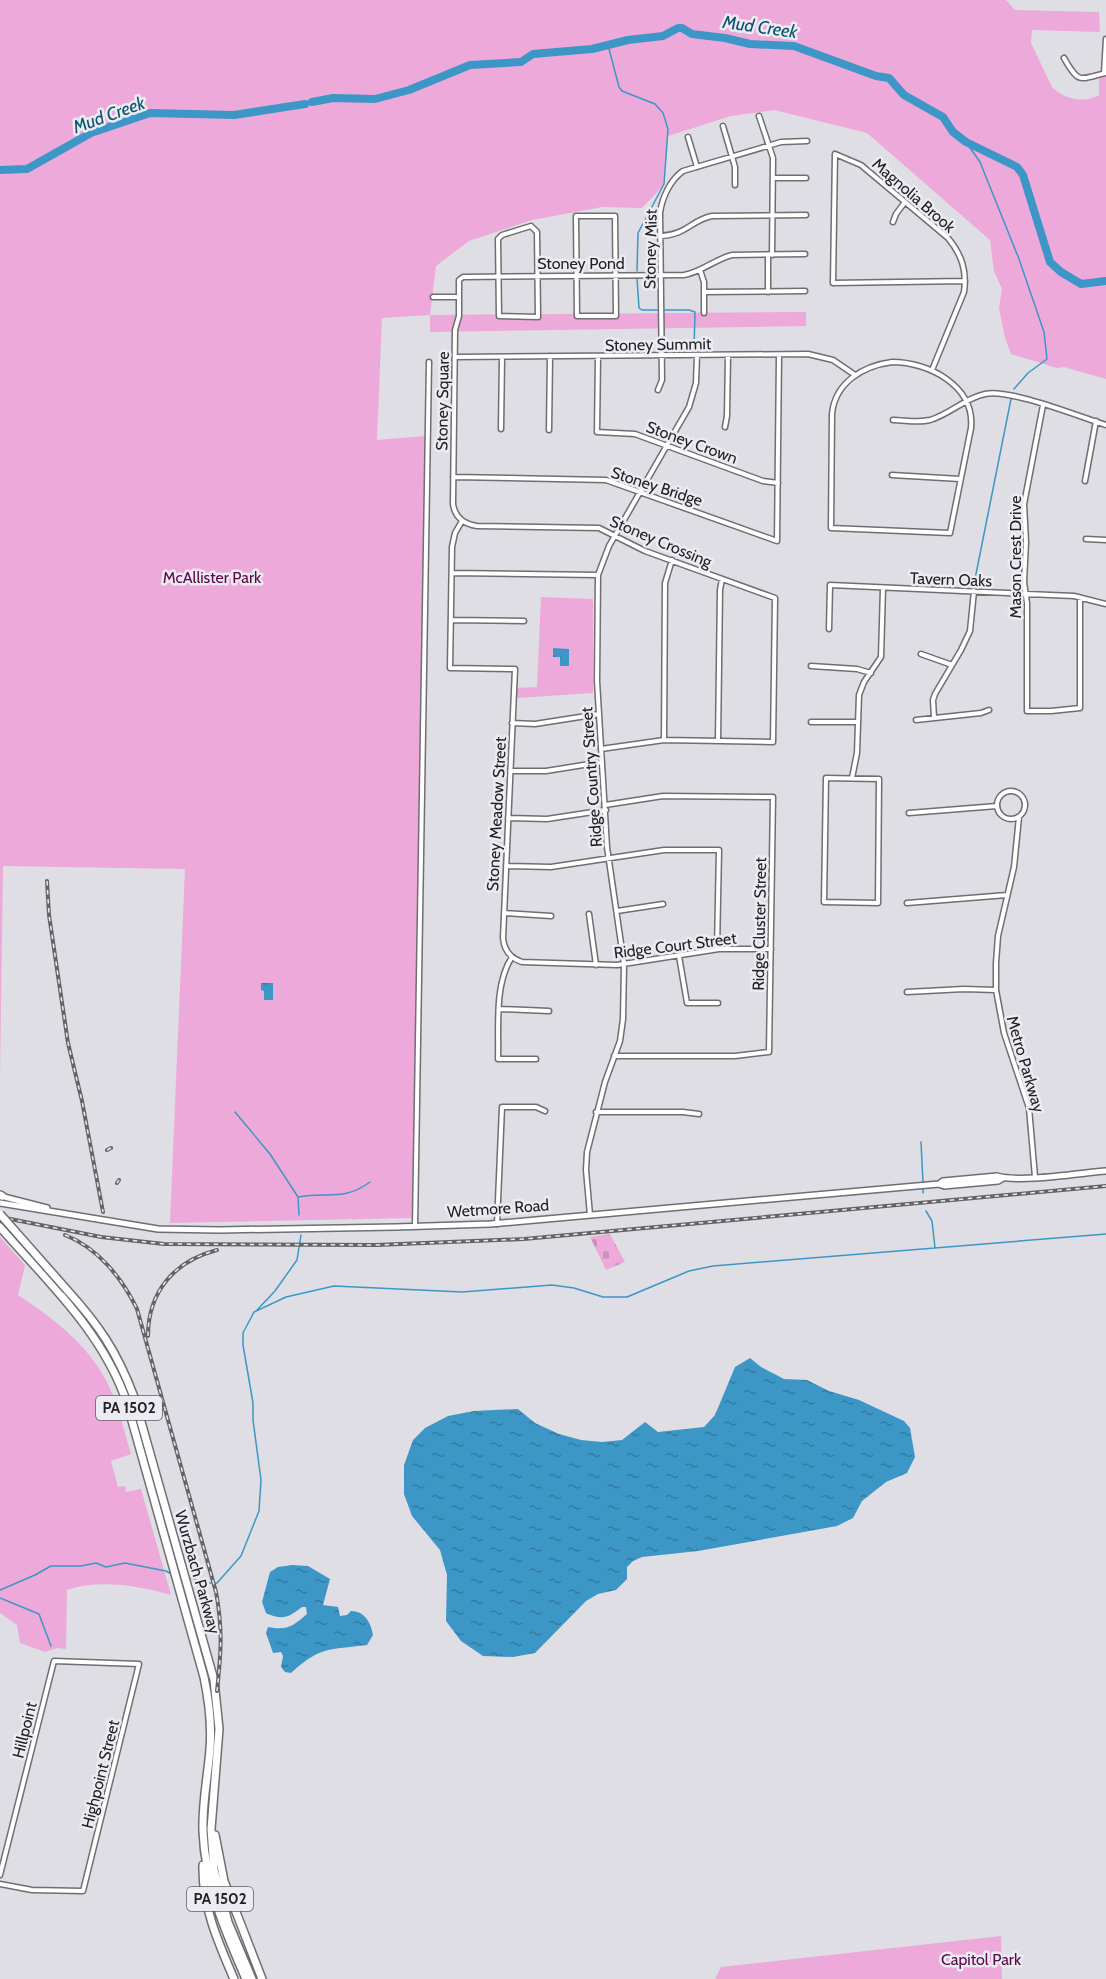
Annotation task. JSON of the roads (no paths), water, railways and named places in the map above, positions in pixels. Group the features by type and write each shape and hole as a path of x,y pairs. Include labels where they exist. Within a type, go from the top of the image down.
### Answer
{"highway":[{"name":"Wurzbach Parkway","path":"0,1214 101,1330 125,1373 134,1397 210,1665 217,1701 219,1729 211,1840 216,1884 228,1922 252,1979"},
{"name":"Wurzbach Parkway","path":"0,1227 87,1326 108,1358 127,1403 200,1660 207,1695 210,1733 204,1800 207,1870 216,1905 246,1979"},
{"path":"212,1814 224,1881 262,1979"},
{"path":"204,1842 205,1899 234,1979"}],"main road":[{"name":"Wetmore Road","path":"1,1197 22,1200 60,1212 158,1229 415,1226 496,1224 939,1184 944,1186 998,1181 1003,1178 1106,1171"}],"street":[{"path":"1064,58 1072,73 1082,79 1105,73 1106,39"},
{"path":"759,116 773,158 768,292"},
{"path":"723,126 736,173 735,184"},
{"path":"688,137 696,167"},
{"name":"Stoney Mist","path":"658,390 662,384 660,213 665,195 683,171 788,141 807,141"},
{"name":"Magnolia Brook","path":"835,154 861,165 905,202 954,246 962,261 965,281 833,283 835,154"},
{"path":"773,178 806,178"},
{"path":"893,222 905,202"},
{"path":"660,236 678,234 712,216 806,215"},
{"path":"576,216 615,216 615,275 616,316 577,316 576,216"},
{"path":"529,226 533,227 537,232 537,275 538,317 499,316 499,237 529,226"},
{"name":"Stoney Pond","path":"460,278 537,275 684,275 700,270 724,256 805,254"},
{"path":"700,270 705,292 704,313"},
{"name":"Stoney Square","path":"460,278 459,316 455,329 453,477 454,509 462,521"},
{"path":"932,370 962,298 965,281"},
{"path":"705,292 805,291"},
{"path":"433,297 459,297"},
{"path":"778,483 779,354"},
{"name":"Stoney Summit","path":"455,357 808,354 826,357 841,364 855,375"},
{"name":"Ridge Country Street","path":"590,1215 586,1161 596,1112 620,1041 623,1019 624,964 609,858 601,749 597,681 598,575 602,560 614,536 692,398 696,383 697,355"},
{"path":"725,427 728,355"},
{"path":"549,430 550,356"},
{"name":"Stoney Crown","path":"598,356 597,432 635,434 763,481 778,483"},
{"path":"501,429 502,357"},
{"path":"415,1226 429,362"},
{"path":"892,362 912,363 932,370 952,384 970,412 971,424 950,533 831,528 833,405 840,390 855,375 870,367 892,362"},
{"path":"893,420 931,419 986,393 995,393 1015,396 1106,424"},
{"name":"Mason Crest Drive","path":"1043,405 1024,504 1027,711 1080,708 1080,598"},
{"path":"1085,481 1096,421"},
{"path":"892,475 960,478"},
{"name":"Stoney Bridge","path":"453,477 606,480 777,541 778,483"},
{"path":"462,521 455,532 453,541 451,620 524,621"},
{"name":"Stoney Crossing","path":"462,521 477,526 593,527 672,561 775,598 773,742 718,741"},
{"path":"1086,539 1106,540"},
{"path":"664,740 665,583 672,561"},
{"path":"452,573 598,575"},
{"path":"601,749 664,740 718,741 722,579"},
{"name":"Tavern Oaks","path":"829,629 830,585 1025,594 1080,598 1106,604"},
{"path":"852,778 857,753 859,695 864,681 881,657 884,588"},
{"path":"934,718 935,694 970,630 974,591"},
{"name":"Stoney Meadow Street","path":"451,620 450,668 515,669 503,941 504,947 512,957"},
{"path":"921,654 952,665"},
{"path":"811,666 856,669 871,673"},
{"path":"916,720 981,713 989,710"},
{"path":"512,723 535,724 599,714"},
{"path":"811,722 858,722"},
{"path":"510,771 546,771 602,762"},
{"path":"826,778 852,778 879,778 878,903 824,902 826,778"},
{"path":"1009,792 1017,793 1023,799 1025,807 1019,817 1011,819 1003,817 997,806 1002,795 1009,792"},
{"name":"Ridge Cluster Street","path":"605,807 663,796 773,797 769,1052 735,1056 614,1056"},
{"path":"909,813 997,806"},
{"path":"508,818 547,819 605,807"},
{"name":"Metro Parkway","path":"1019,817 1014,867 998,936 996,990 1004,1033 1029,1108 1035,1177"},
{"path":"506,866 551,867 671,849 719,850 717,950"},
{"path":"907,903 1008,895"},
{"path":"617,911 663,904"},
{"path":"504,913 551,916"},
{"path":"589,914 596,965"},
{"name":"Ridge Court Street","path":"512,957 522,962 596,965 624,964 717,950 771,949"},
{"path":"680,956 687,1003 718,1003"},
{"path":"512,957 503,974 498,1059 536,1059"},
{"path":"907,992 996,990"},
{"path":"500,1009 549,1011"},
{"path":"496,1224 502,1107 536,1107 544,1111"},
{"path":"596,1112 699,1114"},
{"name":"Hillpoint","path":"0,1875 54,1661 139,1664"},
{"name":"Highpoint Street","path":"0,1884 32,1890 83,1891 139,1664"}],"water":[{"path":"553,648 569,649 569,666 560,666 560,657 553,657"},
{"path":"261,983 273,983 273,1000 264,1000"},
{"path":"750,1358 761,1367 784,1379 807,1380 829,1391 859,1400 904,1421 910,1428 915,1457 907,1473 886,1482 862,1501 853,1518 837,1526 698,1551 642,1557 633,1561 627,1567 627,1579 616,1590 598,1594 586,1601 535,1653 513,1657 483,1656 461,1641 446,1621 447,1575 440,1550 412,1516 404,1494 404,1465 413,1440 425,1428 448,1416 474,1411 518,1409 535,1423 559,1434 581,1440 602,1442 622,1440 645,1422 658,1432 704,1427 715,1415 735,1367"},
{"path":"308,1566 330,1579 323,1605 338,1607 340,1616 347,1615 351,1611 364,1615 371,1626 373,1635 367,1645 326,1651 310,1658 291,1673 285,1672 281,1667 283,1656 281,1652 273,1653 266,1633 268,1627 285,1628 294,1624 307,1614 306,1607 286,1617 277,1617 266,1613 262,1602 270,1572 278,1567"}],"waterway":[{"name":"Mud Creek","path":"312,102 333,98 375,99 409,90 470,65 521,62 533,54 592,49 628,40 663,36 678,28 692,34 750,44 794,46 876,76 889,78 904,95 943,117 953,132 966,142 1017,167 1023,175 1050,262 1081,284 1106,281"},
{"path":"608,45 619,87 622,91 655,104 663,113 668,129 664,184 638,233 637,271"},
{"name":"Mud Creek","path":"0,170 27,169 91,133 150,113 234,115 305,104"},
{"path":"966,142 980,162 1019,259 1044,332 1047,359 1028,373 1014,389"},
{"path":"637,279 639,308 658,310"},
{"path":"665,310 695,312 694,349"},
{"path":"974,584 1011,399"},
{"path":"235,1112 270,1154 298,1197 299,1215"},
{"path":"921,1142 923,1183"},
{"path":"298,1197 343,1194 370,1182"},
{"path":"923,1188 923,1193"},
{"path":"926,1211 932,1221 935,1248"},
{"path":"190,1578 217,1583 241,1556 259,1511 261,1480 243,1333 254,1312 286,1297 334,1286 462,1292 552,1285 574,1288 603,1297 627,1297 689,1271 713,1266 1106,1234"},
{"path":"257,1310 275,1291 297,1260 301,1235"},
{"path":"0,1590 51,1566 81,1566 96,1563 106,1567 125,1563 166,1571 173,1575"},
{"path":"0,1598 39,1614 51,1646"}],"railway":[{"path":"47,881 49,915 68,1043 82,1101 103,1212"},
{"path":"107,1150 111,1148"},
{"path":"0,1217 101,1237 164,1244 376,1245 524,1239 1106,1186"},
{"path":"65,1235 88,1248 108,1265 124,1286 137,1309 216,1592 221,1642 217,1691"},
{"path":"148,1336 153,1305 167,1280 188,1262 217,1250"}],"park label":[{"name":"McAllister Park","path":"212,577"},
{"name":"Capitol Park","path":"981,1959"}]}
